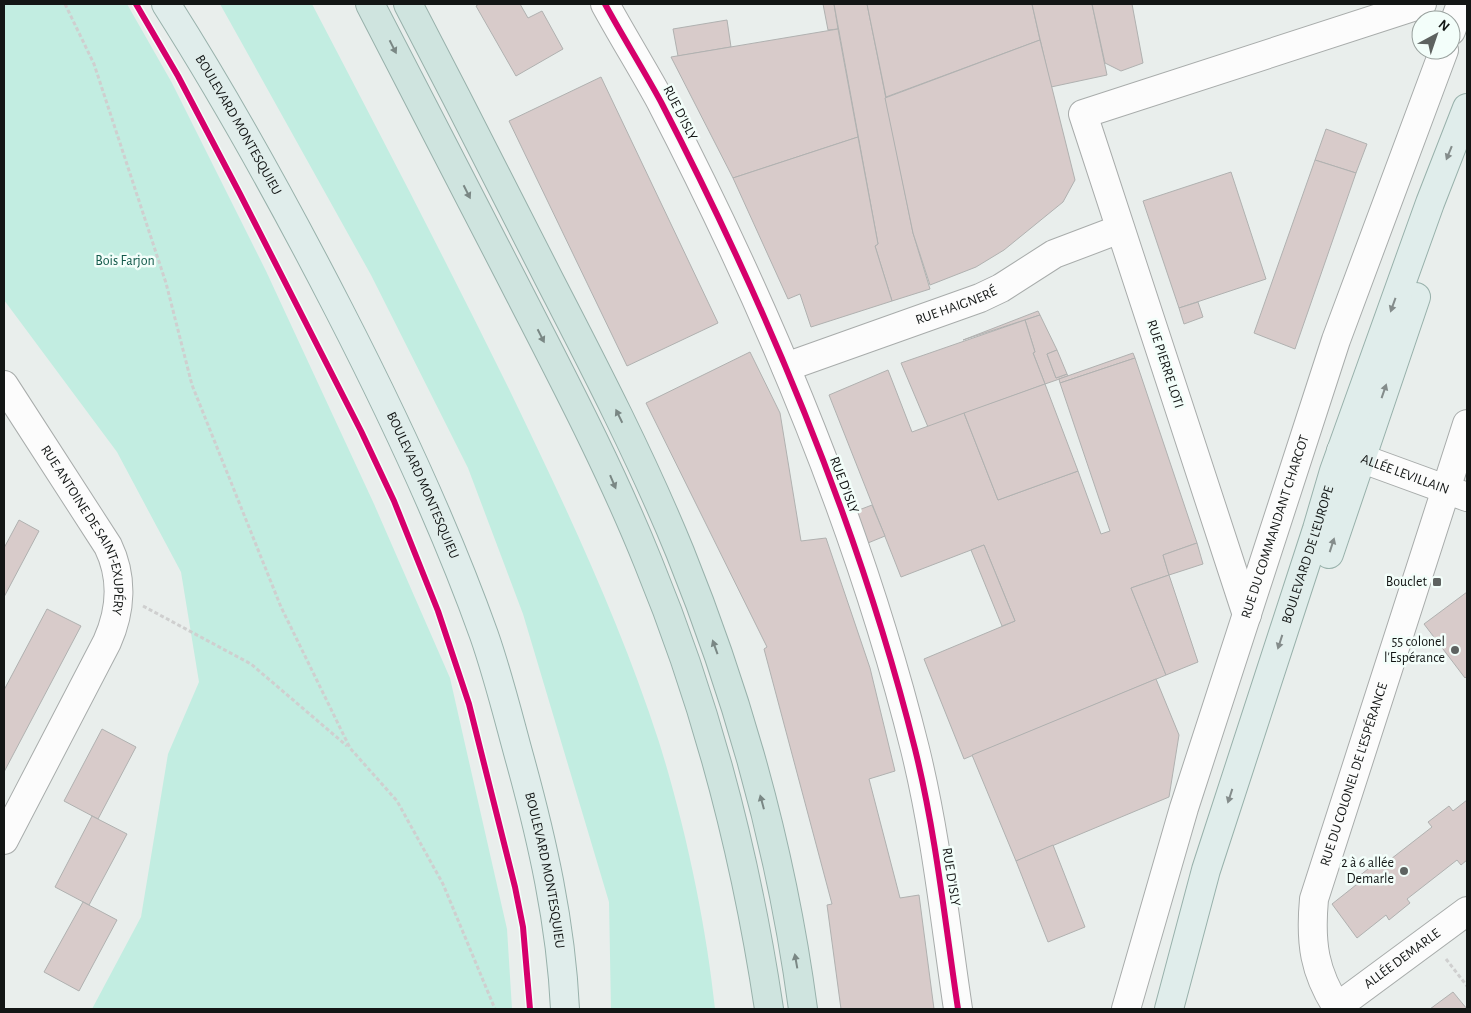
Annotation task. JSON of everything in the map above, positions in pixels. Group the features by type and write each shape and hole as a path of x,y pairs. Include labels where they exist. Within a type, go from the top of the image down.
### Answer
{"highway":[{"path":"370,4 587,427 649,563 700,706 721,778 750,898 769,1009"},
{"path":"408,4 614,406 651,484 686,567 731,692 766,816 791,934 803,1009"}],"main road":[{"name":"BOULEVARD MONTESQUIEU","path":"166,4 230,108 313,259 417,469 466,585 500,688 536,819 559,937 565,1009"},
{"name":"BOULEVARD DE L'EUROPE","path":"1187,1009 1223,874 1351,454 1427,211 1467,108"},
{"name":"BOULEVARD DE L'EUROPE","path":"1169,1009 1206,870 1317,529 1351,454 1467,158"}],"street":[{"name":"RUE D'ISLY","path":"605,4 672,126 786,367 863,572 888,650 914,748 930,822 958,1009"},
{"name":"RUE PIERRE LOTI","path":"1247,615 1083,114 1422,4"},
{"name":"RUE DU COMMANDANT CHARCOT","path":"1126,1009 1184,808 1347,308 1440,60"},
{"name":"RUE HAIGNERÉ","path":"786,367 980,298 1001,288 1054,254 1120,229"},
{"name":"RUE ANTOINE DE SAINT-EXUPÉRY","path":"4,385 108,546 116,567 119,593 117,616 107,642 4,840"},
{"name":"RUE DU COLONEL DE L'ESPÉRANCE","path":"1337,1008 1317,968 1312,939 1314,899 1456,493 1467,424"},
{"name":"ALLÉE LEVILLAIN","path":"1351,454 1456,493"},
{"name":"ALLÉE DEMARLE","path":"1337,1008 1467,911"}],"path":[{"path":"65,4 94,64 166,283 192,385 281,608 350,748"},
{"path":"119,593 251,664 350,748 397,801 443,884 495,1009"},
{"path":"1430,939 1467,986"}],"green space":[{"name":"Bois Farjon","path":"4,4 127,4 172,83 266,271 374,504 450,678 507,929 512,1009 92,1009 141,917 168,754 199,682 181,572 117,452 4,300"},
{"path":"220,4 312,4 412,196 509,389 609,607 644,697 659,742 686,840 706,943 715,1009 611,1009 609,902 523,614 468,468 371,275"}],"building":[{"path":"479,4 520,4 528,18 542,11 563,49 516,76 476,6"},
{"path":"823,4 834,4 838,29 828,30"},
{"path":"834,4 867,4 913,233 930,289 892,301 875,246 878,244"},
{"path":"867,4 1032,4 1040,40 886,97"},
{"path":"1032,4 1092,4 1107,75 1051,87"},
{"path":"1092,4 1132,4 1143,63 1121,71 1105,63"},
{"path":"727,20 731,47 678,56 673,29"},
{"path":"838,29 858,137 733,178 671,57"},
{"path":"1040,40 1075,180 1063,202 1004,250 976,267 930,285 913,233 885,98"},
{"path":"601,77 718,323 627,366 509,121"},
{"path":"1326,129 1367,144 1356,173 1315,160"},
{"path":"858,137 878,244 875,246 892,301 811,327 800,294 788,299 733,178"},
{"path":"1315,160 1356,173 1295,349 1254,333"},
{"path":"1231,172 1266,279 1179,308 1143,201"},
{"path":"1198,302 1203,317 1184,324 1179,308"},
{"path":"1038,311 1040,315 963,340"},
{"path":"1040,315 1057,350 1047,354 1056,378 1067,374 1068,376 1045,384 1033,353 1035,352 1025,320"},
{"path":"1025,320 1035,352 1033,353 1045,384 928,427 901,363"},
{"path":"1057,350 1067,374 1056,378 1047,354"},
{"path":"750,352 780,413 801,541 826,538 870,668 895,771 869,779 900,898 919,895 934,1009 841,1009 827,905 832,904 764,649 767,647 646,403"},
{"path":"1133,353 1135,358 1060,383 1059,379"},
{"path":"1135,358 1197,543 1163,555 1169,575 1131,588 1166,675 964,759 924,659 1015,621 984,545 901,577 829,395 888,370 912,432 964,413 998,500 1078,471 1101,534 1110,531 1060,383"},
{"path":"1045,384 1078,471 998,500 964,413"},
{"path":"872,505 885,536 863,545 851,513"},
{"path":"19,520 39,531 4,597 4,548"},
{"path":"1197,543 1203,564 1169,575 1163,555"},
{"path":"984,545 1015,621 1002,626 971,550"},
{"path":"1169,575 1198,662 1166,675 1131,588"},
{"name":"55 colonel l'Espérance","path":"1467,592 1467,676 1465,678 1424,624"},
{"path":"47,609 81,626 4,772 4,690"},
{"path":"1156,679 1179,735 1169,797 1016,861 972,755"},
{"path":"102,729 136,747 98,819 64,801"},
{"name":"2 à 6 allée Demarle","path":"1467,800 1467,860 1461,865 1457,860 1407,899 1410,903 1389,920 1386,915 1357,938 1332,904 1361,881 1358,877 1378,861 1382,866 1432,827 1428,822 1449,806 1453,811"},
{"path":"92,816 127,834 89,905 55,887"},
{"path":"1053,845 1085,927 1048,942 1016,861"},
{"path":"83,902 117,920 79,991 44,972"},
{"path":"1453,992 1467,1009 1430,1009"}],"cycle path":[{"path":"136,4 178,76 361,431 394,501 438,611 469,704 515,887 523,927 530,1009"},
{"path":"605,4 661,102 738,258 807,418 838,499 867,582 915,749 929,813 958,1009"}],"place":[{"name":"Bouclet","path":"1437,582"},
{"name":"55 colonel l'Espérance","path":"1455,650"},
{"name":"2 à 6 allée Demarle","path":"1404,871"}]}
